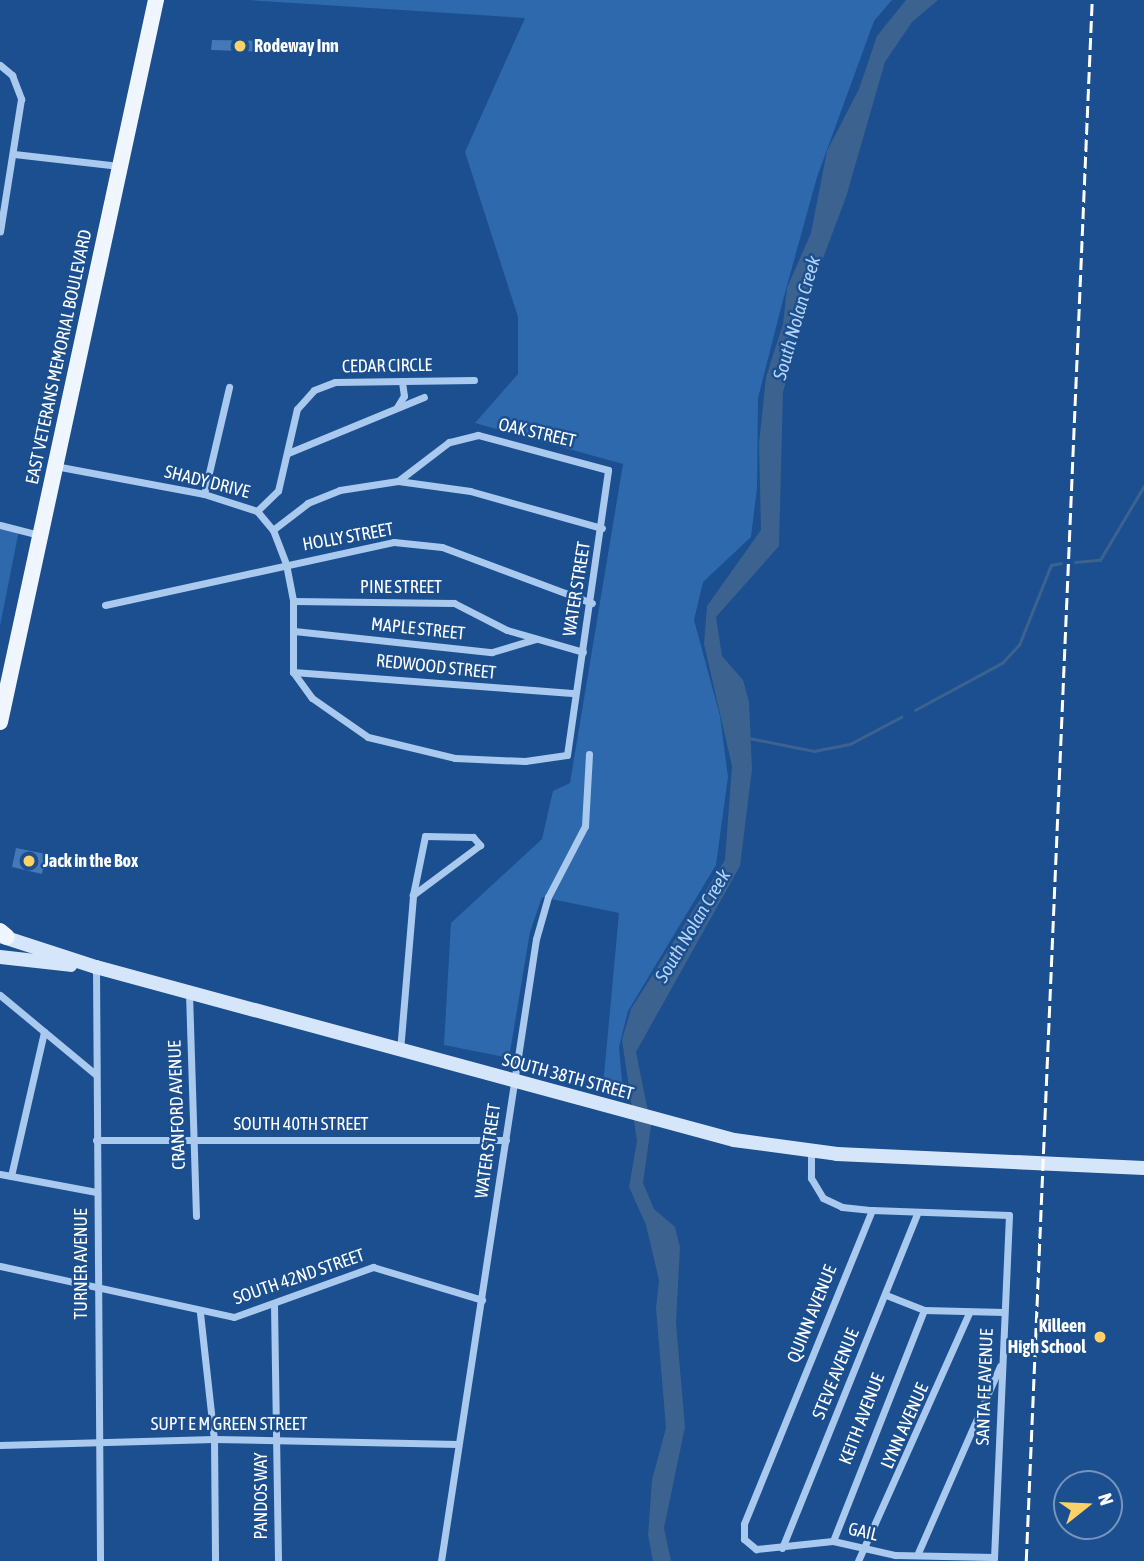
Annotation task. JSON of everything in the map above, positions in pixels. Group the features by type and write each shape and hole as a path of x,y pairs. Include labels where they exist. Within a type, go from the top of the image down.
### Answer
{"main road":[{"name":"EAST VETERANS MEMORIAL BOULEVARD","path":"0,722 156,0"},
{"name":"SOUTH 38TH STREET","path":"2,935 96,967 673,1126 811,1152 1144,1168"},
{"name":"SOUTH 38TH STREET","path":"0,957 96,967"}],"street":[{"path":"0,65 19,86 14,154 4,190 0,232"},
{"path":"14,154 120,166"},
{"name":"CEDAR CIRCLE","path":"257,510 278,491 297,409 314,390 335,382 474,380"},
{"path":"394,410 402,401 402,381"},
{"path":"204,494 229,387"},
{"path":"288,453 424,397"},
{"name":"OAK STREET","path":"273,530 308,503 340,490 398,481 449,442 478,435 608,470"},
{"name":"SHADY DRIVE","path":"55,466 204,494 257,510 273,530 286,564 293,601 294,631 289,649 293,672"},
{"name":"WATER STREET","path":"293,672 312,698 368,737 455,758 525,761 567,755 575,693 592,603 608,470"},
{"path":"398,481 470,491 602,528"},
{"path":"0,526 40,535"},
{"name":"HOLLY STREET","path":"104,605 394,542 442,547 592,603"},
{"name":"PINE STREET","path":"293,601 454,603 537,639 583,652"},
{"name":"MAPLE STREET","path":"294,631 492,652 537,639"},
{"name":"REDWOOD STREET","path":"293,672 575,693"},
{"name":"WATER STREET","path":"441,1561 541,916 585,826 589,754"},
{"path":"400,1051 413,895 425,836 479,841 476,853 413,895"},
{"name":"TURNER AVENUE","path":"96,967 100,1561"},
{"name":"CRANFORD AVENUE","path":"189,992 196,1216"},
{"path":"0,995 95,1074"},
{"path":"11,1176 44,1032"},
{"name":"SOUTH 40TH STREET","path":"96,1140 506,1140"},
{"path":"811,1152 811,1178 823,1198 842,1207 918,1212"},
{"path":"0,1174 96,1192"},
{"name":"QUINN AVENUE","path":"744,1524 872,1210"},
{"name":"SANTA FE AVENUE","path":"918,1212 1009,1215 994,1559"},
{"name":"STEVE AVENUE","path":"782,1548 918,1212"},
{"name":"SOUTH 42ND STREET","path":"0,1266 97,1286 200,1312 243,1316 373,1267 482,1300"},
{"path":"886,1296 924,1310 1004,1312"},
{"name":"PANDOS WAY","path":"274,1305 278,1561"},
{"name":"KEITH AVENUE","path":"833,1541 924,1310"},
{"path":"200,1312 214,1439 215,1561"},
{"name":"LYNN AVENUE","path":"866,1550 969,1313"},
{"path":"918,1553 1002,1362"},
{"name":"SUPT E M GREEN STREET","path":"0,1445 98,1440 214,1439 458,1444"},
{"name":"GAIL","path":"744,1524 744,1539 756,1549 833,1541 895,1558 918,1553 946,1560 994,1559"},
{"path":"858,1561 866,1550"}],"shaded area":[{"path":"248,0 892,0 874,21 817,177 783,300 758,398 757,488 751,537 703,582 694,620 720,716 728,777 716,865 628,1011 619,1047 623,1092 603,1086 619,913 542,897 530,932 509,1058 444,1045 451,923 542,839 553,791 570,783 623,464 475,423 518,374 518,317 465,152 525,18"},
{"path":"0,526 19,530 0,626"}],"water":[{"name":"South Nolan Creek","path":"906,0 938,0 912,22 885,62 846,197 810,293 783,392 779,546 716,617 722,656 743,680 749,702 752,769 740,866 636,1052 651,1126 643,1183 654,1209 675,1227 680,1247 676,1323 685,1427 664,1528 671,1561 653,1561 648,1535 652,1480 666,1428 656,1308 659,1280 646,1225 629,1187 637,1141 622,1040 631,1009 725,860 732,766 704,644 707,606 761,530 759,444 766,377 783,324 787,288 811,233 827,151 859,89 877,36"}],"building":[{"name":"Rodeway Inn","path":"212,40 269,41 268,52 211,50"},
{"name":"Jack in the Box","path":"16,848 46,854 42,874 12,867"}],"waterway":[{"path":"1075,562 1100,560 1144,486"},
{"path":"915,710 1002,663 1019,645 1051,565 1061,563"},
{"path":"749,738 814,751 850,744 901,717"}],"railway":[{"path":"1026,1561 1092,0"}],"place":[{"name":"Rodeway Inn","path":"240,46"},
{"name":"Jack in the Box","path":"29,861"},
{"name":"Killeen High School","path":"1100,1337"}]}
